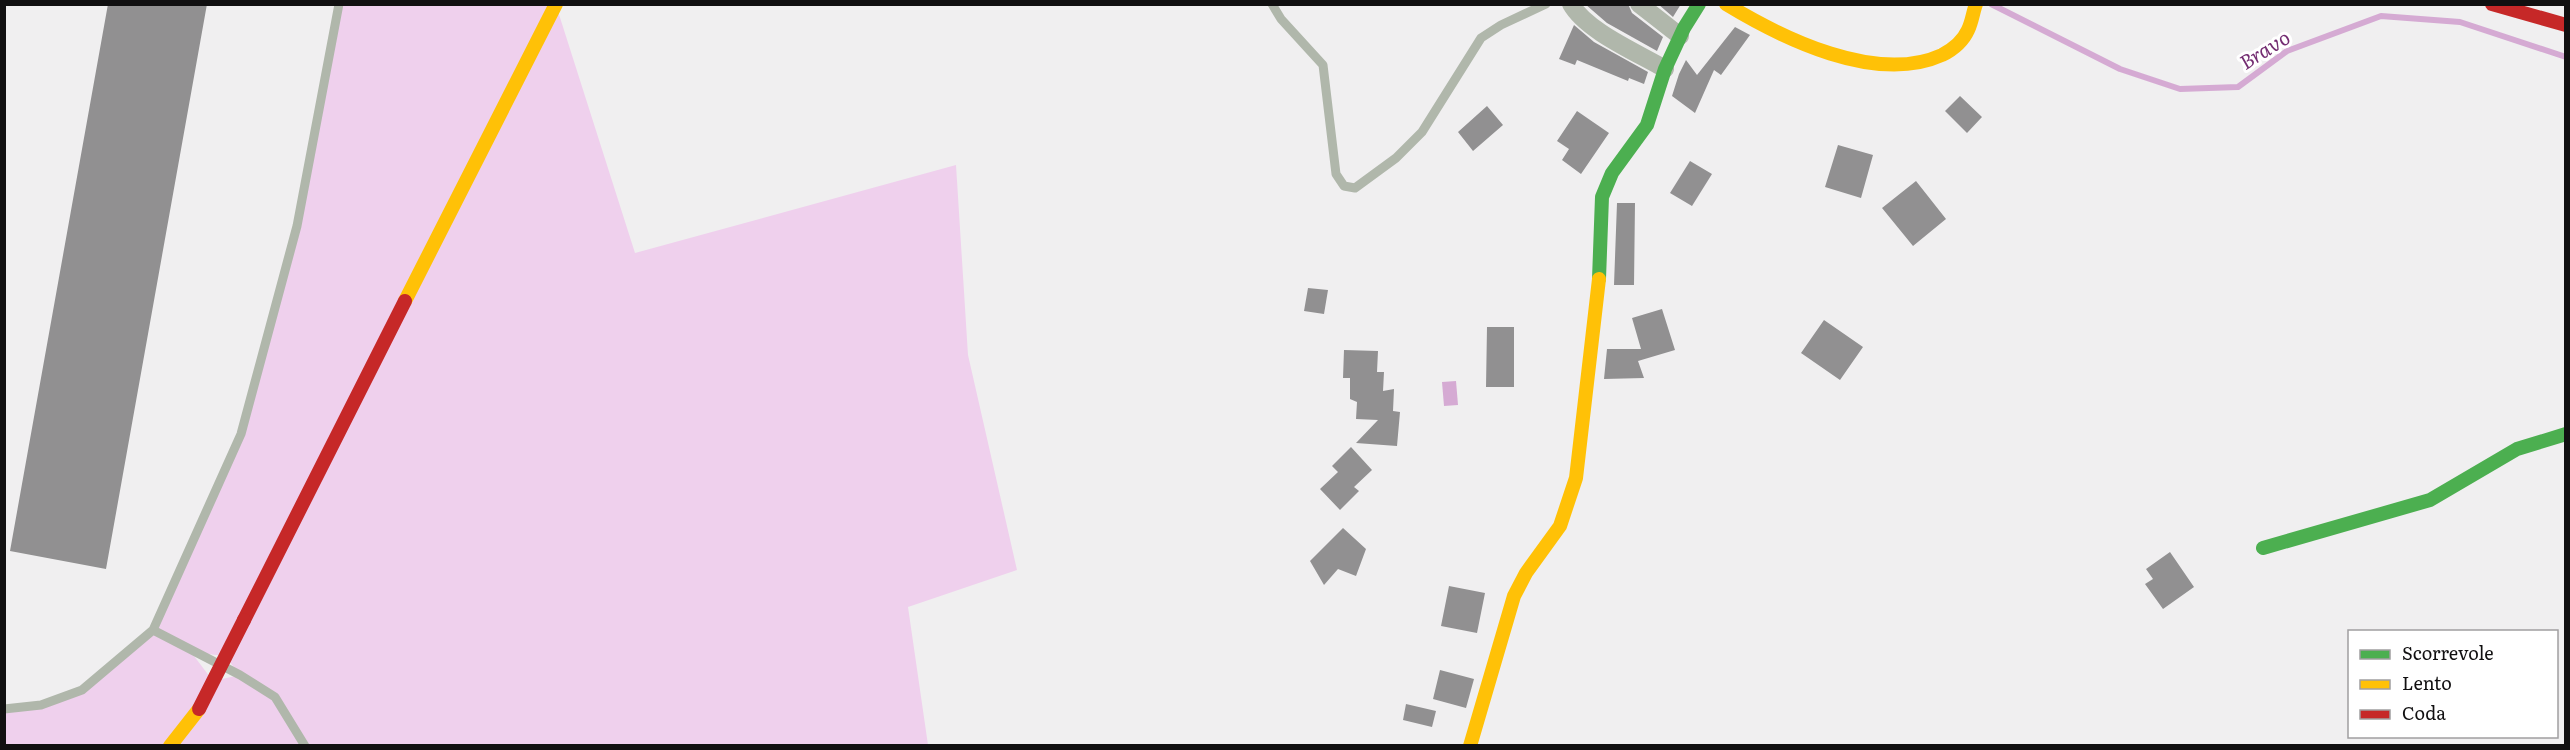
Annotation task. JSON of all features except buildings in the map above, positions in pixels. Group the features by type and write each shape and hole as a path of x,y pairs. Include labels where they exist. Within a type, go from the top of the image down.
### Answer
{"street":[{"path":"181,746 326,455 556,4"},
{"path":"1570,4 1576,14 1599,30 1665,69"},
{"path":"1639,4 1680,36"},
{"path":"1470,746 1514,596 1526,573 1560,526 1570,502 1587,399 1599,282 1602,197 1612,172 1647,125 1665,69 1680,36 1699,4"},
{"path":"1726,4 1766,28 1797,42 1846,58 1894,63 1923,63 1943,58 1958,49 1974,21 1976,5"},
{"path":"2492,4 2565,25"},
{"path":"2263,548 2430,500 2517,449 2565,434"},
{"path":"170,746 199,710"}],"lane":[{"path":"4,709 41,705 82,690 153,630 241,434 297,226 339,4"},
{"path":"1272,4 1281,19 1323,65 1336,174 1344,186 1355,188 1396,158 1422,132 1481,38 1501,25 1546,4"},
{"path":"153,630 240,675 275,697 305,746"}],"shaded area":[{"path":"339,5 556,5 635,253 956,165 968,355 1017,570 908,607 928,745 5,746 4,709 41,705 82,690 153,630 241,434 297,226","holes":["191,652 225,656 240,675 213,681"]},
{"path":"1456,381 1458,405 1444,406 1442,382"}],"waterway":[{"name":"Bravo","path":"1991,4 2120,69 2180,89 2238,87 2287,51 2381,16 2460,22 2566,57"}],"traffic: fast":[{"path":"1599,279 1602,197 1612,173 1647,125 1665,69 1684,28 1699,4"},
{"path":"2263,548 2430,500 2517,449 2566,434"}],"traffic: slow":[{"path":"405,301 556,4"},
{"path":"1726,4 1774,31 1830,54 1859,61 1888,64 1916,63 1950,51 1966,34 1976,4"},
{"path":"1470,746 1514,596 1526,573 1560,526 1576,478 1599,279"},
{"path":"170,746 199,709"}],"traffic: jam":[{"path":"2492,4 2566,25"},
{"path":"244,620 405,301"},
{"path":"199,709 244,620"}]}
